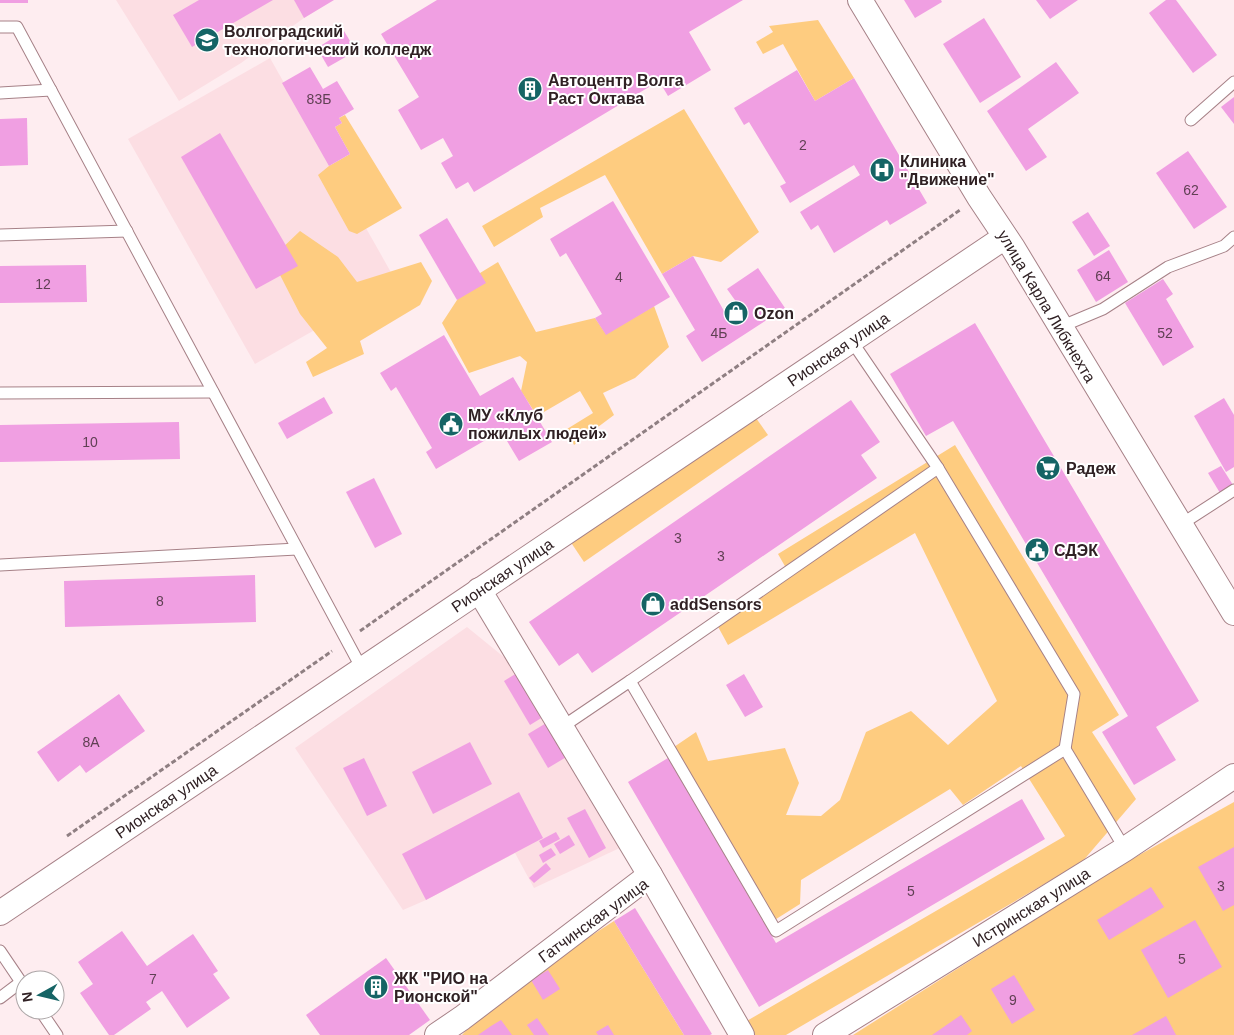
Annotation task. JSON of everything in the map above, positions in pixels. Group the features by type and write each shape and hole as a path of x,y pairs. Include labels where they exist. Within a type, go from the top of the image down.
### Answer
{"street":[{"name":"улица Карла Либкнехта","path":"860,0 1234,613"},
{"name":"Рионская улица","path":"0,913 1005,237"},
{"path":"479,590 650,876"},
{"name":"Истринская улица","path":"825,1035 1125,849 1234,776"},
{"name":"Гатчинская улица","path":"438,1035 650,876 742,1035"}],"lane":[{"path":"0,27 17,27 362,669"},
{"path":"1191,120 1234,82"},
{"path":"0,93 52,90"},
{"path":"0,235 127,231"},
{"path":"1060,327 1103,309 1168,267 1224,246 1234,237"},
{"path":"851,340 938,468 1074,694 1065,749 1125,849"},
{"path":"0,393 213,392"},
{"path":"562,727 938,468"},
{"path":"1180,525 1234,490"},
{"path":"0,565 297,549"},
{"path":"630,681 776,931 1065,749"},
{"path":"0,951 15,973"},
{"path":"0,998 15,990"},
{"path":"47,1020 57,1035"}],"path":[{"path":"64,838 979,196"}],"shaded area":[{"name":"Волгоградский технологический колледж","path":"116,0 333,0 304,18 241,63 179,101"},
{"path":"818,20 854,78 815,101 783,44 763,54 756,42 773,32 769,26"},
{"path":"270,58 397,283 255,364 128,139"},
{"path":"684,109 759,232 721,262 693,256 662,274 605,175 540,208 543,217 494,247 482,226"},
{"path":"345,115 402,208 357,234 349,231 318,175 350,154 335,127 342,123 339,118"},
{"path":"300,231 338,257 357,282 421,262 432,281 420,305 360,341 364,354 313,377 306,362 327,348 300,314 280,275 277,253"},
{"path":"498,262 536,332 595,318 606,334 654,306 669,347 635,378 603,393 614,415 574,445 567,429 593,413 580,391 537,416 521,391 527,362 520,356 469,373 442,323 457,300 480,273"},
{"path":"751,411 768,435 584,562 568,538"},
{"path":"955,445 1119,715 1092,732 1136,799 1082,862 786,1035 752,1035 745,1022 1065,836 1021,766 963,805 950,789 801,880 800,904 773,921 674,747 696,732 708,761 785,748 799,783 786,815 821,816 840,800 866,732 911,711 948,745 997,701 915,533 728,645 716,623 790,575 778,554"},
{"path":"467,627 510,662 624,846 534,888 515,853 426,900 403,910 295,748"},
{"path":"1234,802 1234,1035 853,1035 1116,868"},
{"path":"614,921 684,1035 462,1035 496,997"}],"building":[{"path":"0,0 28,0 28,3 0,3"},
{"path":"199,0 273,0 192,47 173,15"},
{"path":"294,0 334,0 304,18"},
{"name":"Автоцентр Волга Раст Октава","path":"437,0 743,0 689,32 711,70 668,96 659,81 474,192 468,182 456,189 441,163 453,156 443,138 421,150 398,110 419,97 381,34"},
{"path":"904,0 941,0 942,2 915,18"},
{"path":"1036,0 1078,0 1050,19"},
{"path":"1166,0 1176,0 1217,55 1193,73 1149,13"},
{"path":"984,18 1021,77 980,103 943,44"},
{"path":"344,31 356,51 328,67 317,48"},
{"path":"1056,62 1079,93 1028,129 1047,157 1026,171 987,111"},
{"path":"310,67 323,89 337,81 354,109 339,118 342,123 335,127 350,154 329,166 282,83"},
{"path":"797,70 815,101 854,78 927,203 890,225 887,220 834,253 818,225 811,230 800,212 860,175 854,165 790,203 780,186 786,183 749,122 744,125 734,108"},
{"path":"1234,97 1234,124 1221,107"},
{"path":"27,118 28,165 0,166 0,119"},
{"path":"220,133 298,266 256,289 181,157"},
{"path":"1188,151 1227,207 1194,229 1156,173"},
{"path":"613,201 670,297 606,335 595,318 602,314 566,253 560,257 550,239"},
{"path":"1088,212 1110,246 1094,256 1072,222"},
{"path":"447,218 486,283 457,300 419,235"},
{"path":"1109,250 1128,282 1096,302 1077,270"},
{"path":"693,256 724,311 737,303 727,289 758,268 785,308 702,362 686,336 695,330 662,274"},
{"path":"86,265 87,302 0,303 0,266"},
{"path":"1163,279 1173,294 1166,299 1194,347 1163,366 1125,303"},
{"path":"975,323 1199,701 1156,727 1176,760 1134,785 1102,732 1128,716 953,421 926,436 890,374"},
{"name":"МУ «Клуб пожилых людей»","path":"444,335 480,396 513,377 552,442 519,461 501,431 436,469 426,452 432,448 396,387 391,391 380,373"},
{"path":"324,397 333,413 287,439 278,423"},
{"path":"1224,398 1234,415 1234,467 1226,472 1194,416"},
{"path":"851,400 880,442 861,455 877,478 592,673 578,653 559,666 529,622"},
{"path":"179,422 180,459 0,462 0,425"},
{"path":"1221,466 1233,485 1220,493 1208,473"},
{"path":"374,478 402,534 375,548 346,492"},
{"path":"255,575 256,622 65,627 64,581"},
{"path":"517,673 543,717 530,725 504,681"},
{"path":"744,674 763,707 745,717 726,685"},
{"path":"119,694 145,731 86,773 80,765 58,782 37,752"},
{"path":"548,722 568,756 548,768 528,734"},
{"path":"470,742 492,784 433,814 412,772"},
{"path":"364,758 387,806 367,816 343,768"},
{"path":"668,758 776,943 1022,799 1045,839 759,1007 628,782"},
{"path":"519,792 543,838 426,900 402,854"},
{"path":"585,809 606,848 589,858 567,818"},
{"path":"556,832 560,839 543,848 539,841"},
{"path":"569,835 575,845 560,854 554,844"},
{"path":"1234,847 1234,905 1223,911 1198,867"},
{"path":"551,848 556,855 543,863 539,855"},
{"path":"546,863 551,869 534,883 529,878"},
{"path":"1151,887 1164,907 1109,940 1097,920"},
{"path":"635,908 712,1034 684,1035 614,921"},
{"path":"1195,920 1222,967 1168,998 1141,950"},
{"path":"122,931 147,966 193,934 218,971 213,974 230,998 187,1028 162,991 146,1002 151,1009 114,1035 109,1035 80,993 93,984 78,962"},
{"name":"ЖК \"РИО на Рионской\"","path":"386,958 430,1020 409,1035 320,1035 306,1015"},
{"path":"548,970 560,989 543,1000 531,980"},
{"path":"1014,975 1035,1010 1012,1024 991,989"},
{"path":"961,1015 972,1031 967,1035 932,1035"},
{"path":"1166,1016 1176,1035 1132,1035"},
{"path":"537,1018 549,1035 534,1035 527,1025"},
{"path":"501,1020 512,1035 478,1035 491,1026"},
{"path":"608,1025 614,1035 598,1035 596,1032"}],"place":[{"name":"Волгоградский технологический колледж","path":"207,40"},
{"name":"Автоцентр Волга Раст Октава","path":"530,89"},
{"name":"Клиника \"Движение\"","path":"882,170"},
{"name":"Ozon","path":"736,313"},
{"name":"МУ «Клуб пожилых людей»","path":"451,424"},
{"name":"Радеж","path":"1048,468"},
{"name":"СДЭК","path":"1037,550"},
{"name":"addSensors","path":"653,604"},
{"name":"ЖК \"РИО на Рионской\"","path":"376,987"}]}
